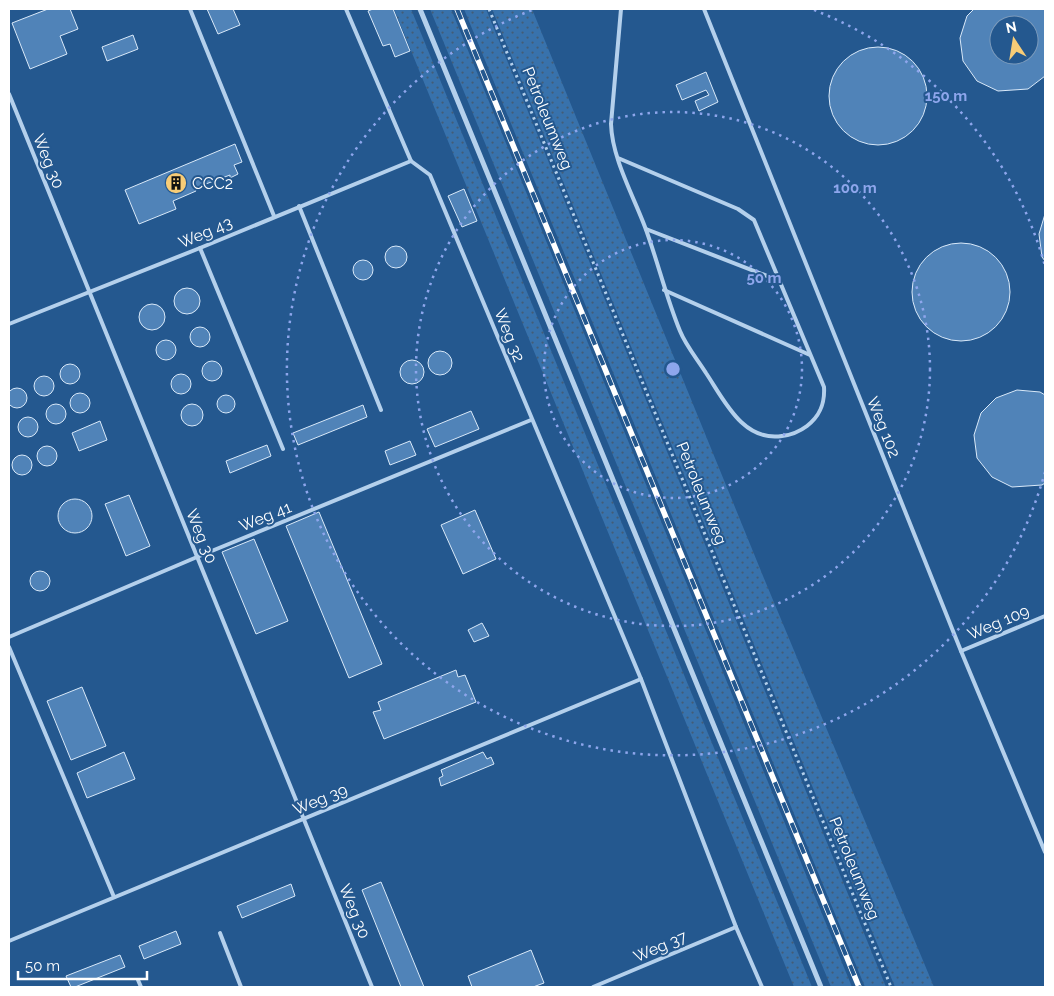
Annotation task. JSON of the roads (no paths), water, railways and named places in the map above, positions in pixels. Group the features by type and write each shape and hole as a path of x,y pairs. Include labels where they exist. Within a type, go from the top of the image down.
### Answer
{"street":[{"path":"420,9 821,987"}],"lane":[{"path":"190,9 274,216"},
{"name":"Weg 32","path":"346,9 411,161 430,175 641,679 736,927 762,987"},
{"path":"618,158 738,209 754,220 824,387 824,400 821,411 814,420 797,432 776,437 748,429 730,410 681,334 664,290 646,229 618,158 612,140 611,124 621,9"},
{"name":"Weg 102","path":"704,9 961,651 1045,852"},
{"name":"Weg 30","path":"9,94 372,987"},
{"name":"Weg 43","path":"9,324 411,161"},
{"path":"299,206 381,410"},
{"path":"646,229 780,281"},
{"path":"200,248 283,449"},
{"path":"664,290 810,355"},
{"name":"Weg 41","path":"9,638 197,557 531,420"},
{"name":"Weg 109","path":"961,651 1045,616"},
{"path":"9,647 114,897"},
{"name":"Weg 39","path":"9,941 641,679"},
{"name":"Weg 37","path":"593,987 736,927"},
{"path":"220,933 241,987"},
{"path":"138,980 140,987"}],"railway":[{"path":"457,9 859,987"}],"place":[{"name":"CCC2","path":"176,183"}]}
